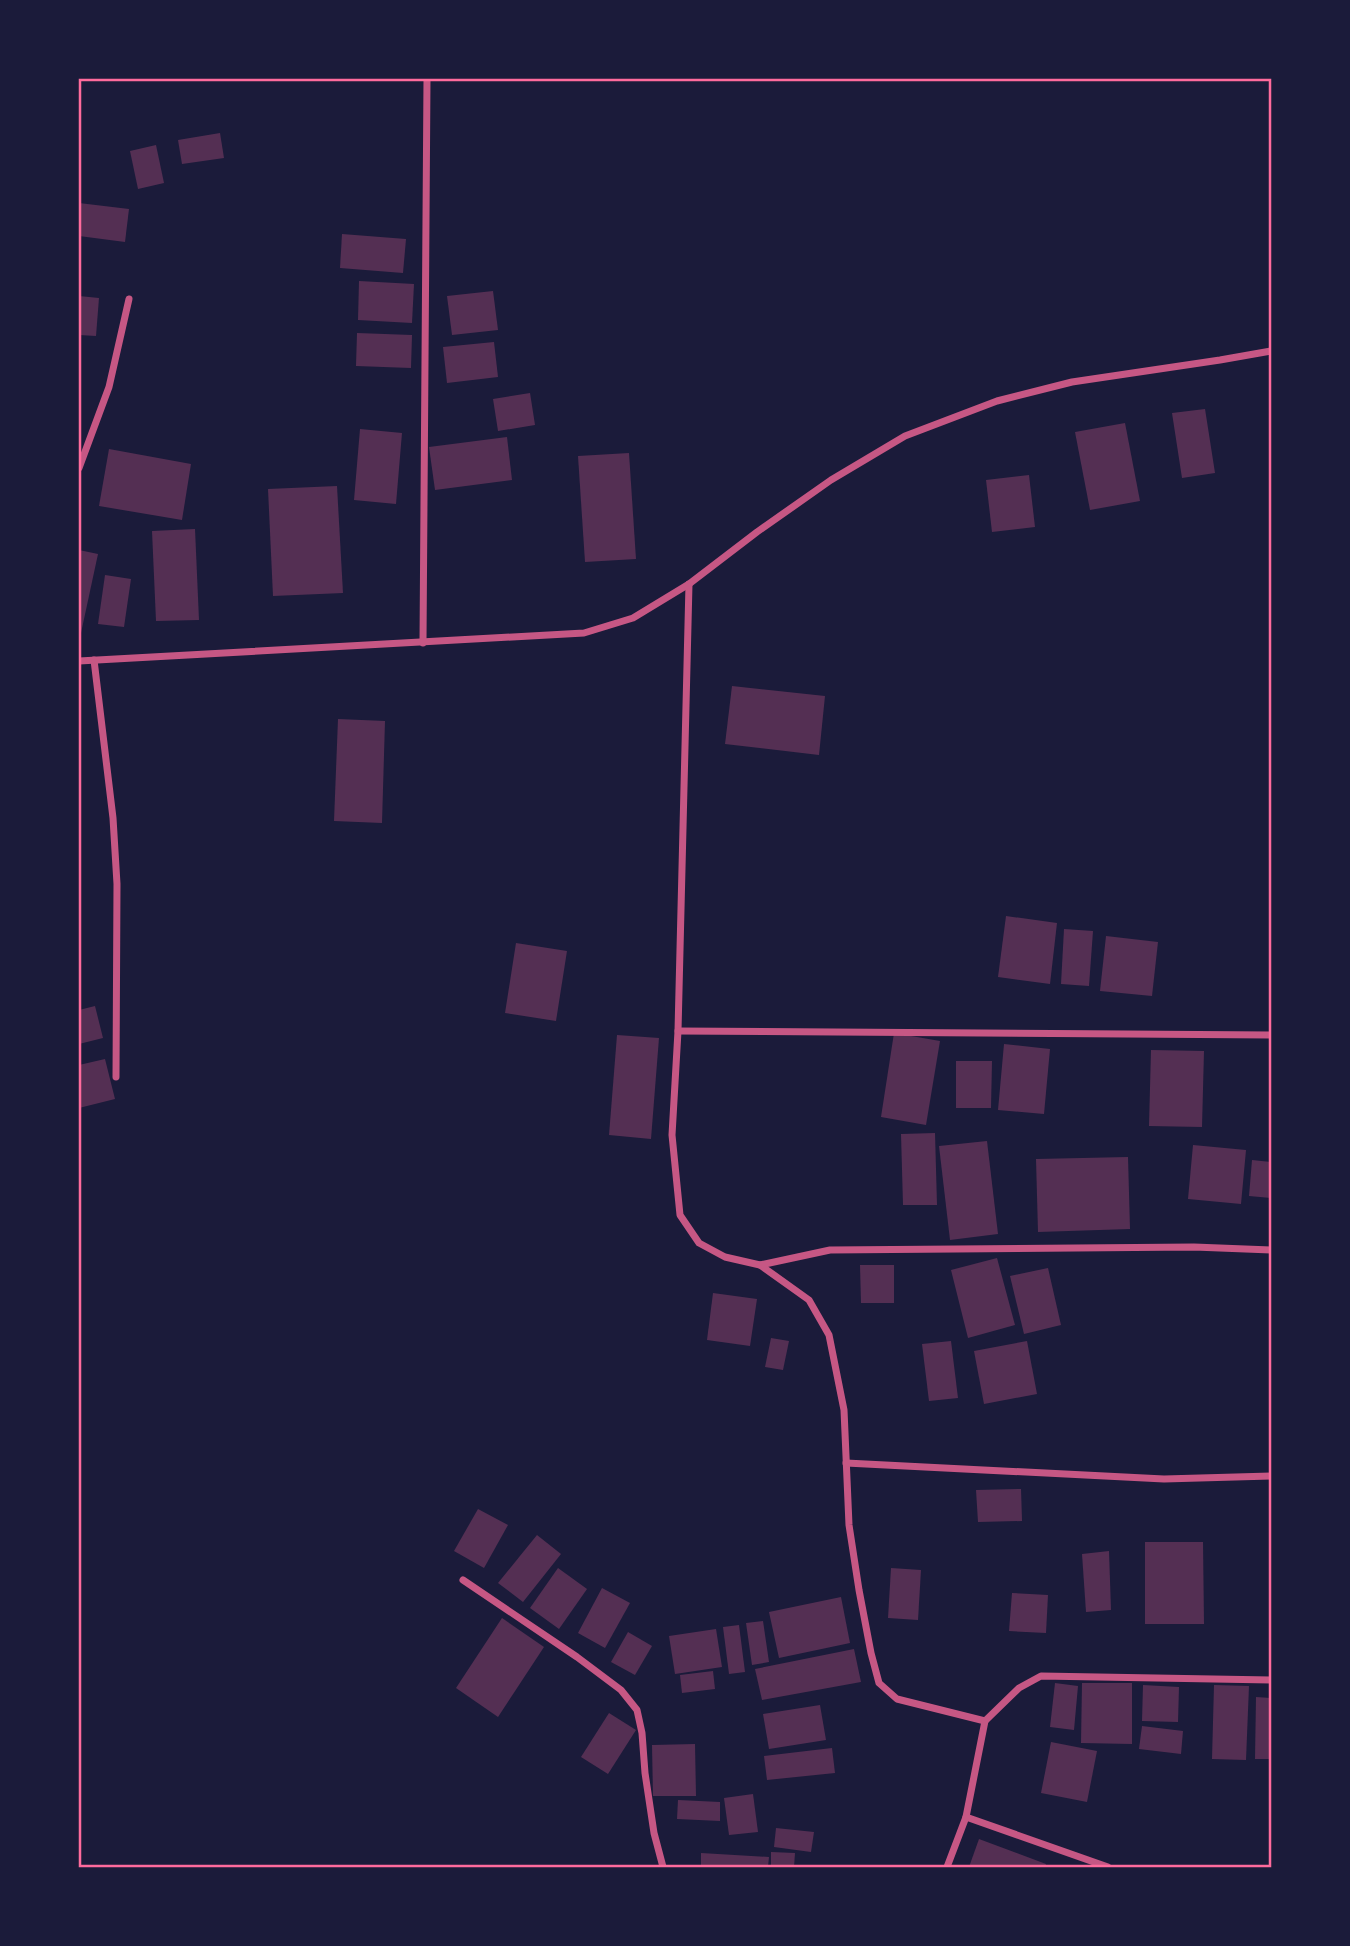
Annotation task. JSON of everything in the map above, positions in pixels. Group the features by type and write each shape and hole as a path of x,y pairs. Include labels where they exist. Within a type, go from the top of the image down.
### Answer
{"street":[{"path":"424,643 427,79"},
{"path":"79,468 109,387 129,299"},
{"path":"79,661 584,633 633,618 689,584 831,480 905,436 997,401 1072,382 1271,351"},
{"path":"689,584 678,1031 672,1135 680,1215 699,1243 725,1257 760,1265 808,1300 829,1335 844,1410 851,1538 879,1683 897,1699 985,1721"},
{"path":"93,660 113,818 116,871 116,1077"},
{"path":"678,1031 1271,1035"},
{"path":"760,1265 831,1250 1180,1247 1271,1250"},
{"path":"846,1463 1164,1479 1271,1476"},
{"path":"463,1580 578,1657 621,1690 637,1710 654,1833 663,1867"},
{"path":"947,1867 967,1817 985,1721 1018,1688 1041,1676 1271,1680"},
{"path":"967,1817 1108,1867"}],"building":[{"path":"220,133 224,158 182,164 178,140"},
{"path":"156,145 164,183 138,189 130,151"},
{"path":"79,203 129,209 125,242 79,236"},
{"path":"342,234 406,239 403,273 340,268"},
{"path":"359,281 414,284 412,323 358,320"},
{"path":"493,291 498,330 452,335 447,296"},
{"path":"79,296 99,298 96,336 79,335"},
{"path":"357,333 412,335 411,368 356,366"},
{"path":"494,342 498,377 447,383 443,347"},
{"path":"530,393 535,425 498,431 493,399"},
{"path":"1205,409 1215,473 1182,478 1172,413"},
{"path":"1125,423 1140,501 1090,510 1075,432"},
{"path":"360,429 402,433 396,504 354,500"},
{"path":"507,437 512,480 435,490 429,447"},
{"path":"109,449 191,464 182,520 99,506"},
{"path":"629,453 636,559 585,562 578,456"},
{"path":"1029,475 1035,527 992,532 986,480"},
{"path":"337,486 343,593 273,596 268,489"},
{"path":"195,529 199,620 156,621 152,531"},
{"path":"79,550 98,554 81,633 79,633"},
{"path":"105,575 131,579 124,627 98,624"},
{"path":"732,686 825,696 819,755 725,744"},
{"path":"338,719 385,721 382,823 334,821"},
{"path":"1006,916 1057,923 1050,984 998,977"},
{"path":"1064,929 1093,931 1089,986 1061,984"},
{"path":"1106,936 1158,942 1152,996 1100,991"},
{"path":"516,943 567,951 556,1021 505,1013"},
{"path":"95,1006 103,1038 79,1044 79,1010"},
{"path":"894,1033 940,1041 926,1125 881,1117"},
{"path":"617,1035 659,1038 651,1139 609,1135"},
{"path":"1004,1044 1050,1049 1044,1114 998,1110"},
{"path":"1151,1050 1204,1051 1202,1127 1149,1126"},
{"path":"105,1059 115,1099 79,1108 79,1065"},
{"path":"956,1061 992,1061 991,1108 956,1108"},
{"path":"935,1133 937,1205 903,1205 901,1134"},
{"path":"987,1141 998,1234 950,1240 939,1146"},
{"path":"1193,1145 1246,1150 1241,1204 1188,1199"},
{"path":"1128,1157 1130,1229 1038,1232 1036,1159"},
{"path":"1252,1160 1271,1162 1271,1198 1249,1196"},
{"path":"997,1258 1015,1325 968,1338 951,1270"},
{"path":"860,1265 894,1265 894,1303 861,1303"},
{"path":"1048,1268 1061,1325 1024,1334 1010,1276"},
{"path":"713,1293 757,1299 750,1346 707,1340"},
{"path":"771,1338 789,1341 783,1370 765,1367"},
{"path":"951,1341 958,1398 929,1401 922,1344"},
{"path":"1027,1341 1037,1394 984,1404 974,1351"},
{"path":"1021,1489 1022,1521 978,1522 976,1490"},
{"path":"478,1509 508,1525 484,1568 454,1551"},
{"path":"537,1535 561,1554 523,1602 498,1583"},
{"path":"1145,1542 1203,1542 1204,1624 1145,1624"},
{"path":"1109,1551 1111,1610 1086,1612 1082,1554"},
{"path":"558,1568 587,1589 559,1629 530,1608"},
{"path":"891,1568 921,1570 918,1620 888,1618"},
{"path":"602,1588 630,1603 605,1648 578,1633"},
{"path":"1012,1593 1048,1595 1046,1633 1009,1631"},
{"path":"841,1597 850,1643 779,1658 769,1612"},
{"path":"502,1618 544,1647 498,1717 456,1688"},
{"path":"763,1621 769,1662 752,1665 746,1623"},
{"path":"739,1625 745,1672 729,1674 723,1627"},
{"path":"716,1629 722,1667 675,1674 669,1636"},
{"path":"628,1632 652,1646 635,1675 611,1662"},
{"path":"854,1649 861,1682 762,1700 755,1669"},
{"path":"713,1671 715,1689 682,1693 680,1675"},
{"path":"1055,1683 1078,1686 1074,1730 1050,1727"},
{"path":"1082,1683 1132,1683 1132,1744 1081,1743"},
{"path":"1143,1685 1179,1687 1178,1722 1142,1721"},
{"path":"1214,1685 1249,1686 1246,1760 1212,1759"},
{"path":"1256,1697 1271,1698 1271,1759 1255,1759"},
{"path":"820,1705 826,1740 769,1749 763,1714"},
{"path":"609,1713 636,1730 608,1774 581,1757"},
{"path":"1142,1726 1183,1731 1181,1754 1139,1749"},
{"path":"1051,1742 1097,1751 1087,1802 1041,1793"},
{"path":"695,1744 696,1796 653,1796 652,1745"},
{"path":"832,1748 835,1773 767,1780 764,1756"},
{"path":"753,1794 758,1832 729,1835 724,1798"},
{"path":"678,1800 720,1802 720,1821 677,1819"},
{"path":"776,1828 814,1832 811,1852 774,1847"},
{"path":"979,1839 1046,1864 1045,1867 969,1867"},
{"path":"771,1852 795,1853 794,1867 771,1867"},
{"path":"701,1853 769,1857 768,1867 701,1867"}]}
